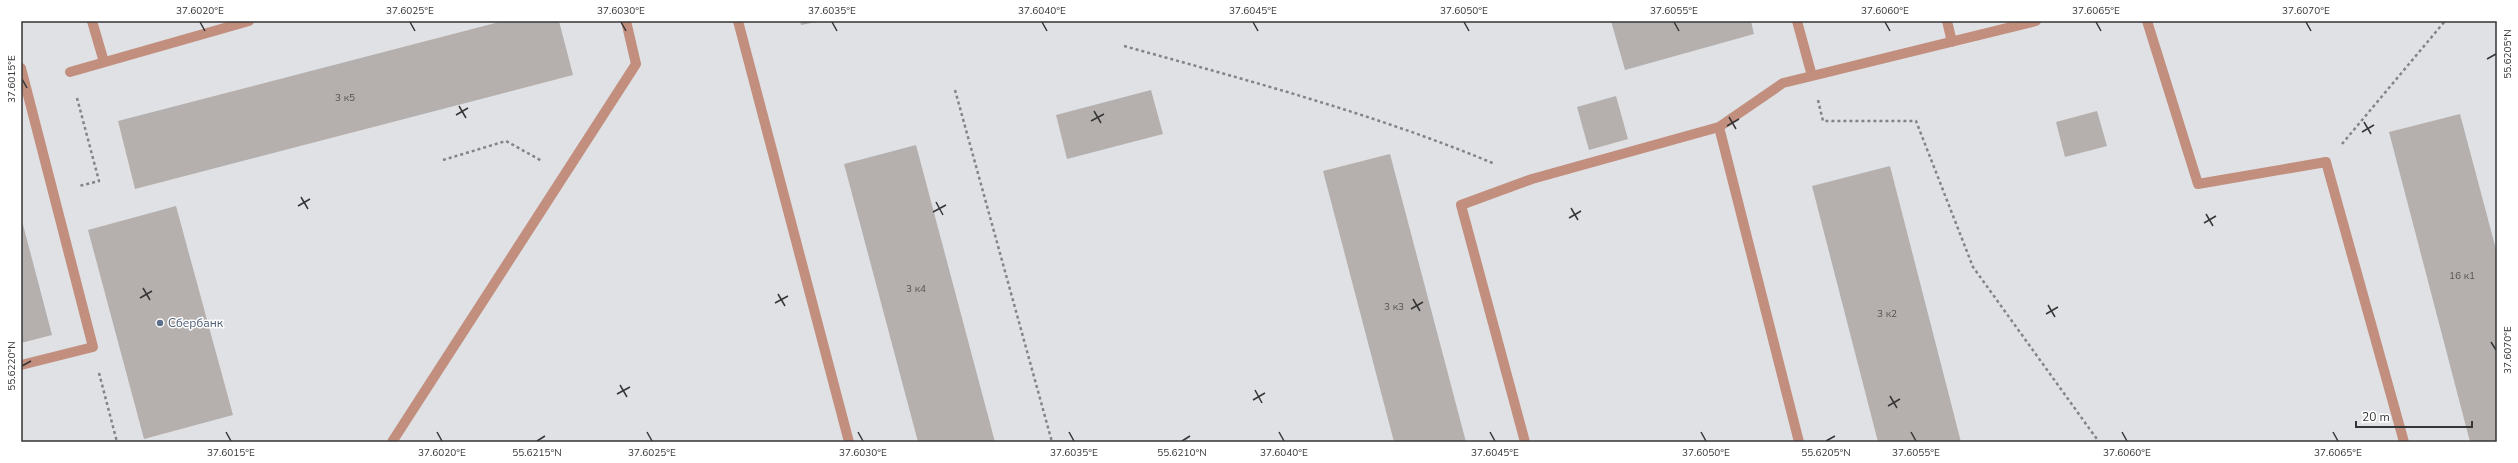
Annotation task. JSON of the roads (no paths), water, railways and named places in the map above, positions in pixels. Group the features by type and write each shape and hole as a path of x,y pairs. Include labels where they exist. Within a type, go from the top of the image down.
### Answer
{"lane":[{"path":"92,21 104,62"},
{"path":"70,72 250,21"},
{"path":"392,442 636,64 626,21"},
{"path":"738,21 849,442"},
{"path":"1797,21 1812,76"},
{"path":"1947,21 1952,42"},
{"path":"1525,442 1461,205 1532,179 1719,127 1784,83 2036,21"},
{"path":"2147,21 2198,184 2326,162 2404,442"},
{"path":"21,68 25,102 93,347 21,365"},
{"path":"1719,127 1799,442"}],"place":[{"name":"Сбербанк","path":"160,323"}]}
